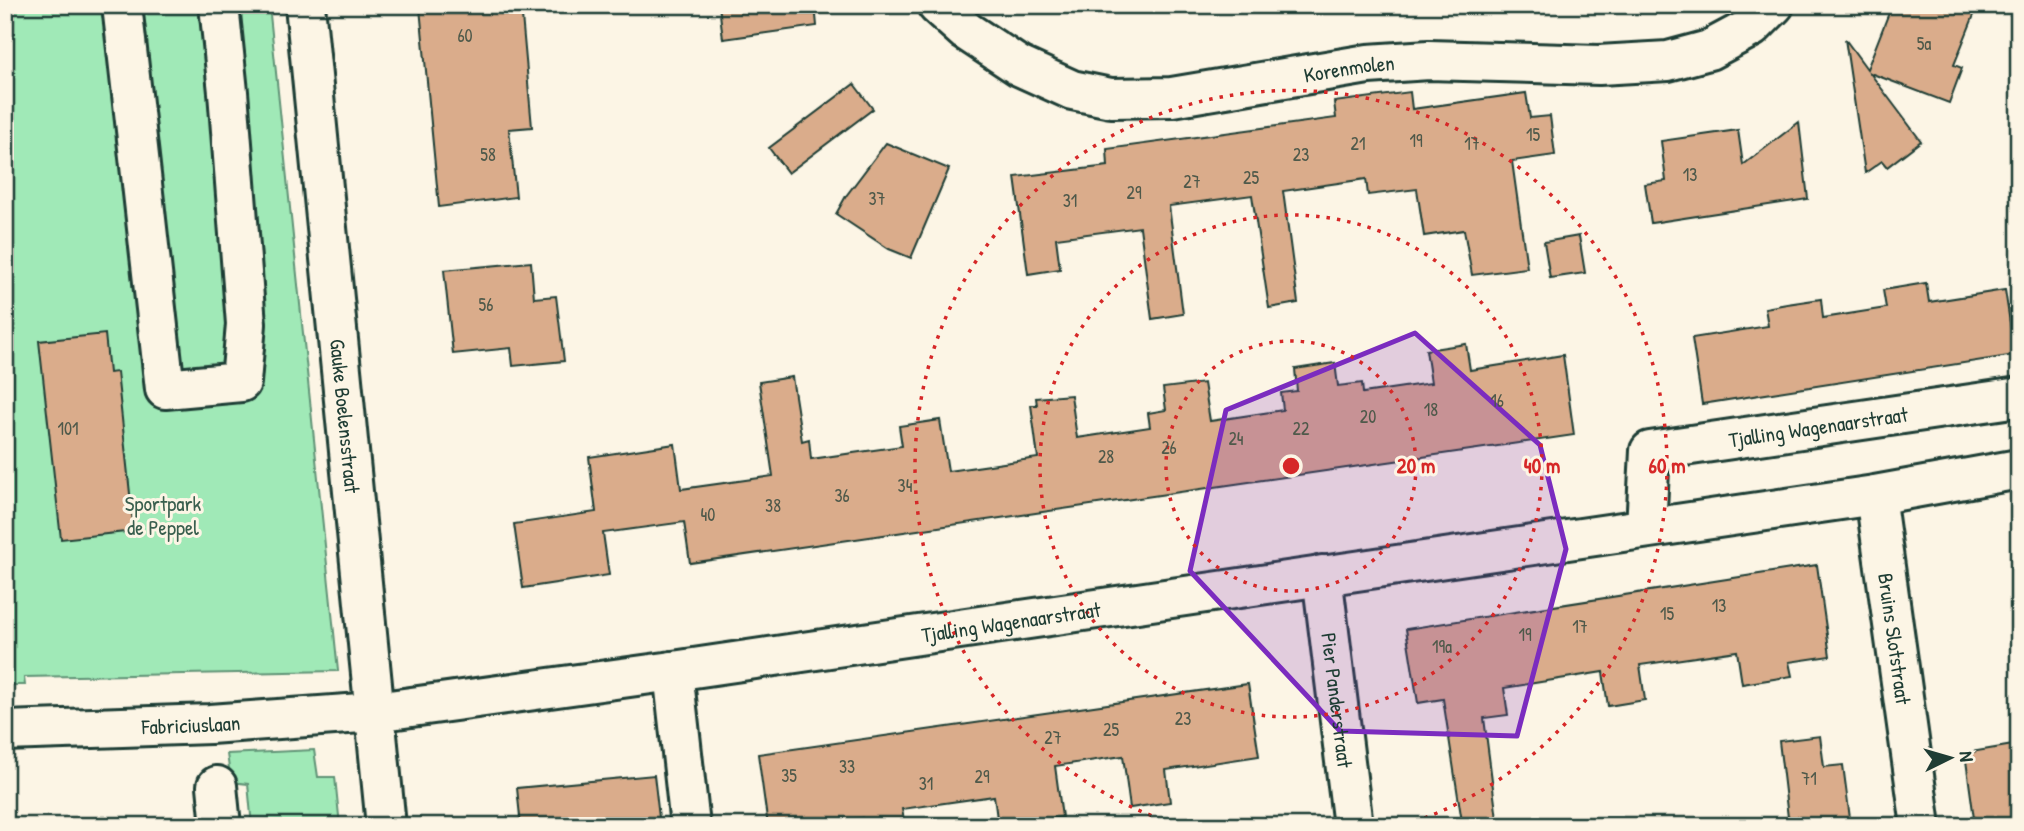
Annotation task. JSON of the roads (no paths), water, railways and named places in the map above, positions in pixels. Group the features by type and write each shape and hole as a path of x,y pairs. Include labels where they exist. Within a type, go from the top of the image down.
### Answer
{"street":[{"path":"122,5 165,389 241,382 246,324 219,5"},
{"name":"Gauke Boelensstraat","path":"305,5 386,826"},
{"name":"Korenmolen","path":"937,5 966,32 1019,66 1072,90 1111,97 1172,97 1367,64 1429,60 1599,65 1668,61 1709,50 1752,27 1773,5"},
{"name":"Tjalling Wagenaarstraat","path":"1646,528 1650,452 2019,397"},
{"name":"Tjalling Wagenaarstraat","path":"375,712 1875,495 2019,469"},
{"name":"Bruins Slotstraat","path":"1875,495 1921,826"},
{"name":"Pier Panderstraat","path":"1322,575 1353,826"},
{"path":"673,671 690,826"},
{"name":"Fabriciuslaan","path":"5,731 210,724 375,712"},
{"path":"217,786 221,826"}],"park label":[{"name":"Sportpark de Peppel","path":"163,515"}]}
